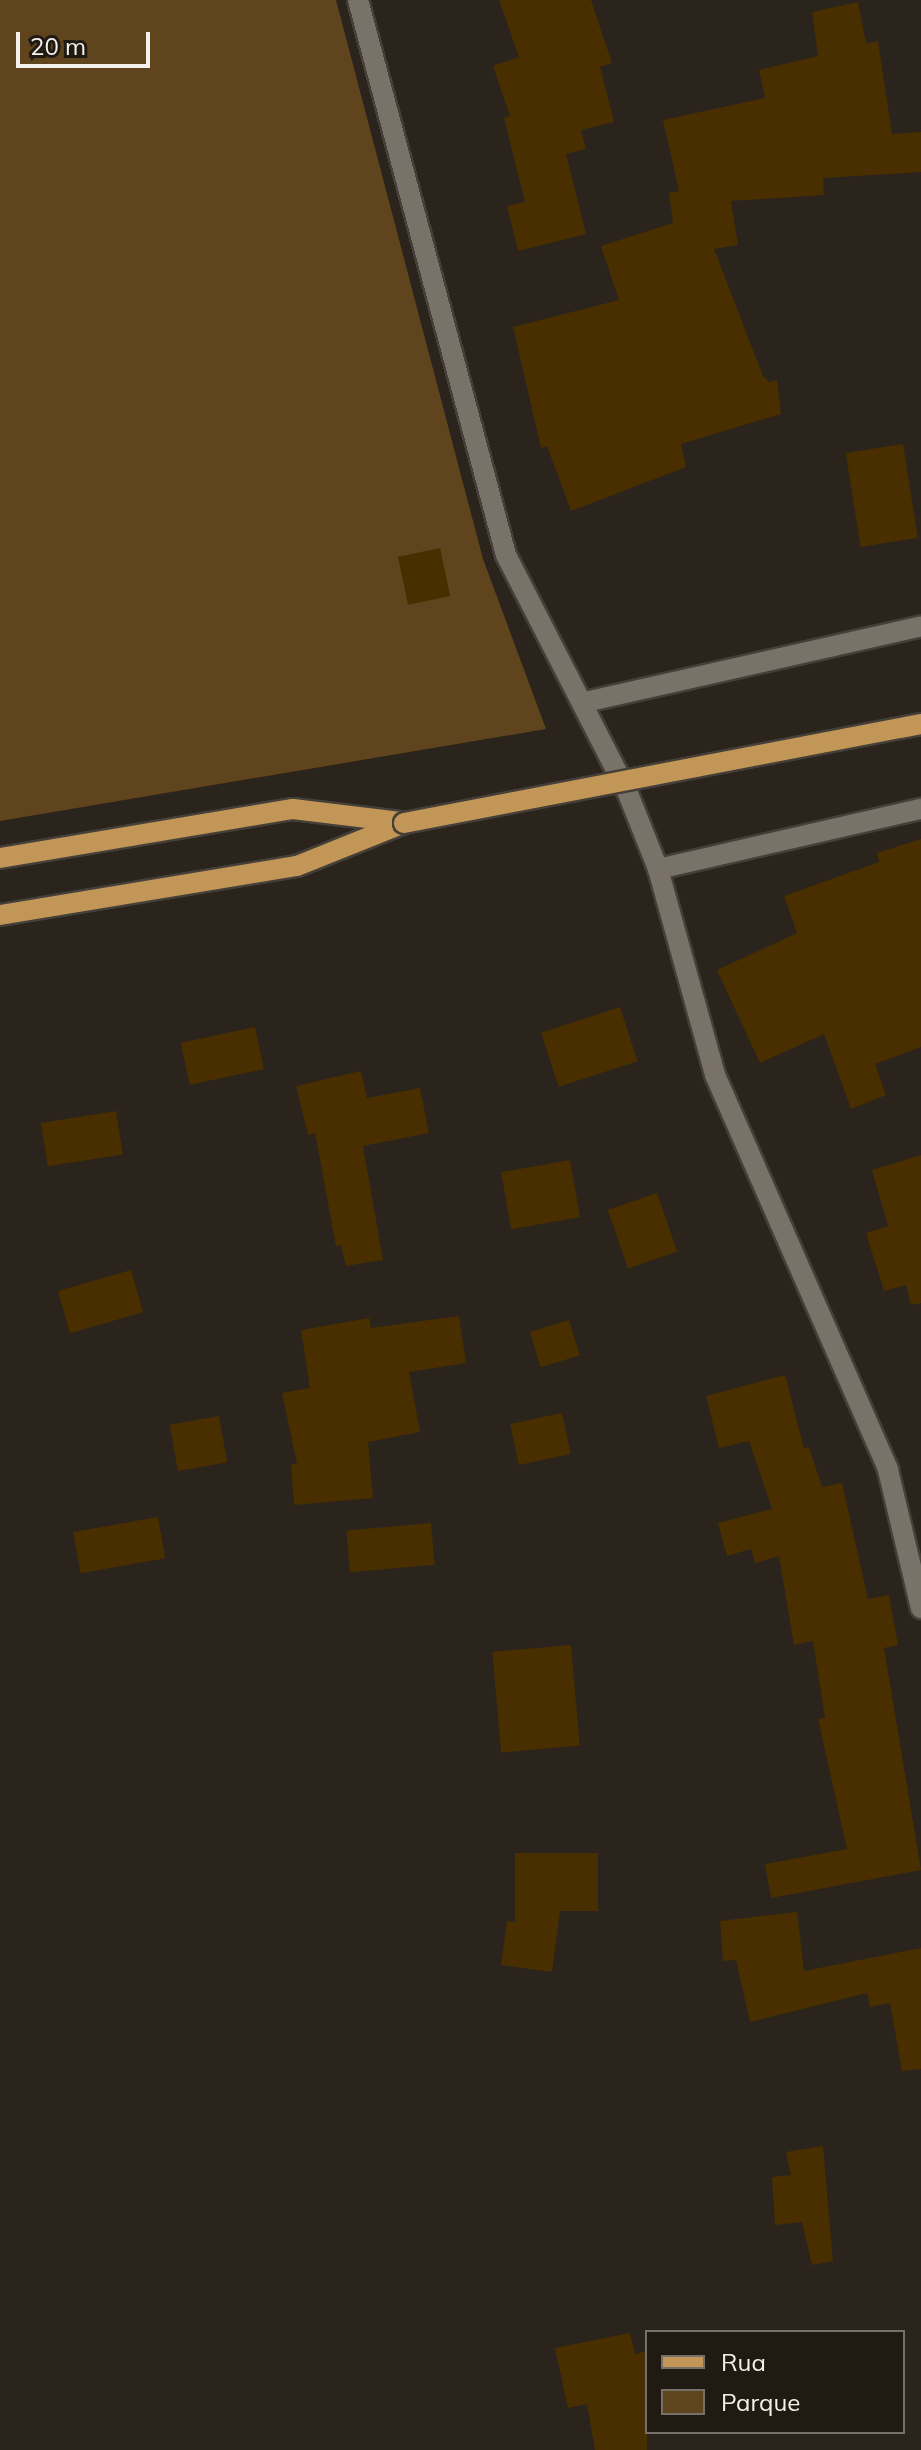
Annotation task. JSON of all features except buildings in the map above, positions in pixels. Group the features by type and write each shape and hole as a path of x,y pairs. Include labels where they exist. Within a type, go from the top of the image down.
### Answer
{"main road":[{"path":"0,915 297,866 404,823 921,724"},
{"path":"0,858 293,809 404,823"}],"street":[{"path":"358,0 506,555 585,702 658,869 715,1075 888,1470 921,1608"},
{"path":"585,702 921,626"},
{"path":"658,869 921,809"}],"green space":[{"path":"0,0 336,0 483,559 546,729 0,821"}]}
